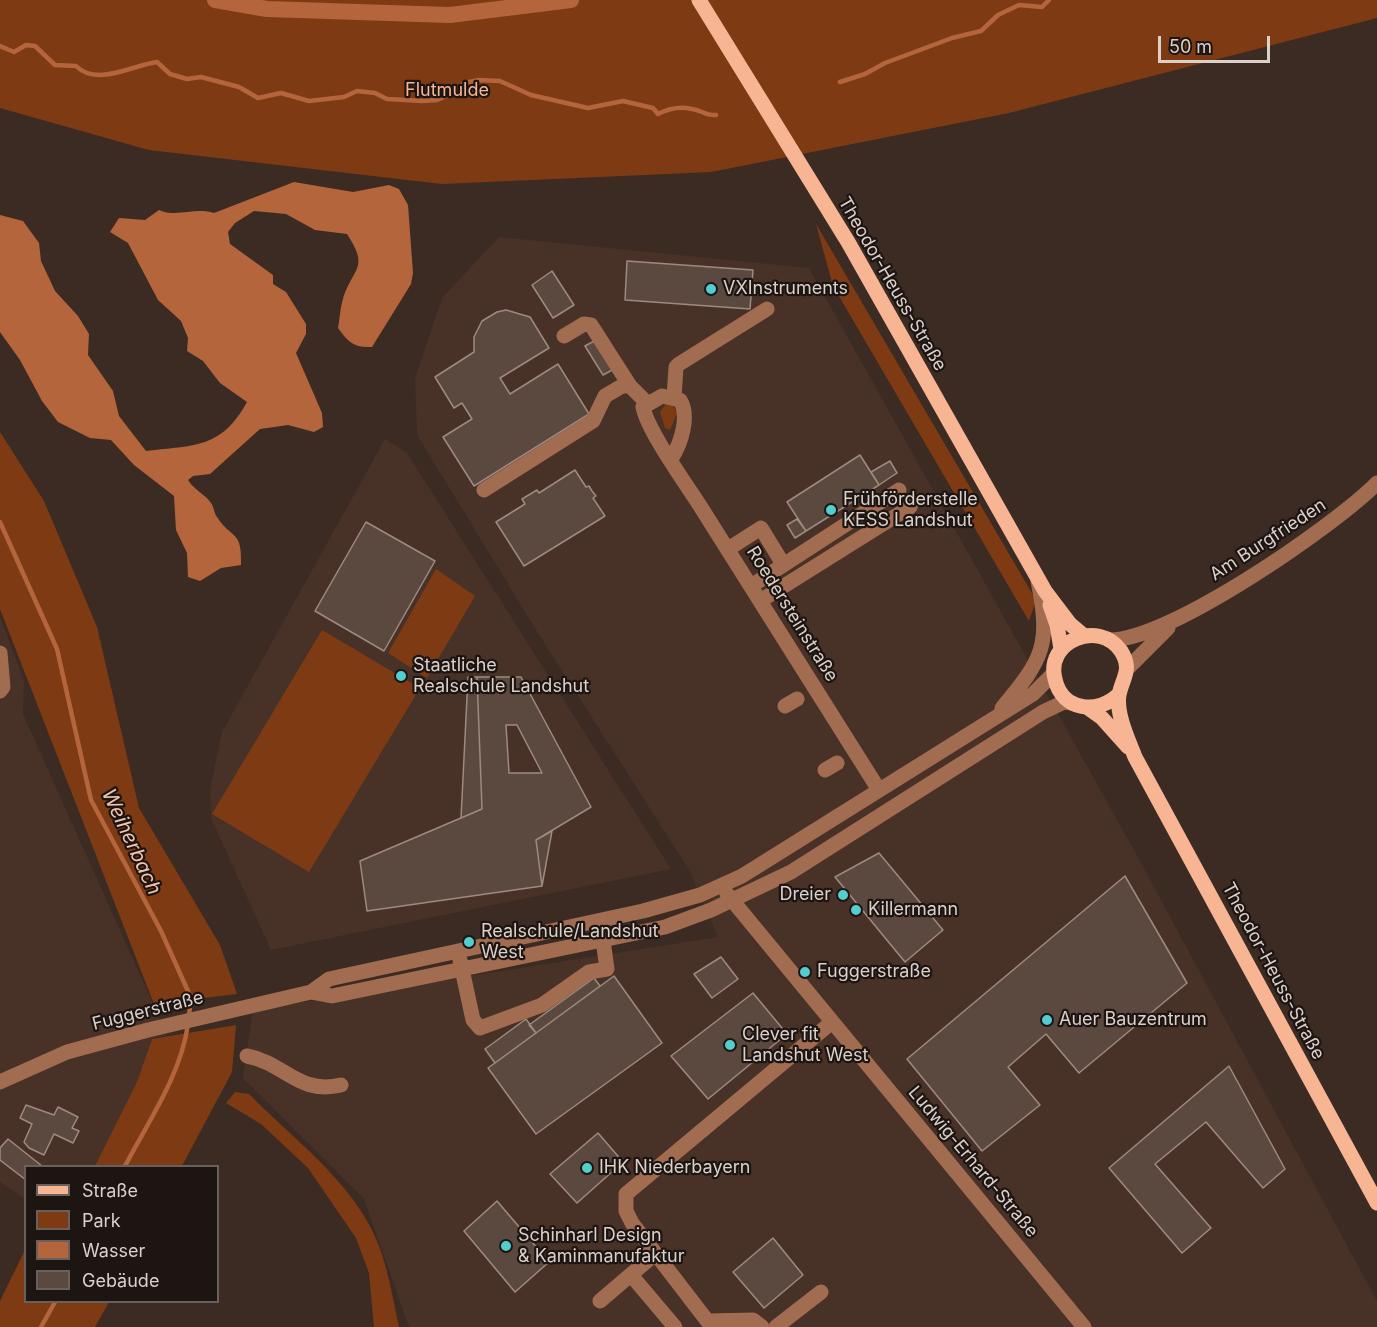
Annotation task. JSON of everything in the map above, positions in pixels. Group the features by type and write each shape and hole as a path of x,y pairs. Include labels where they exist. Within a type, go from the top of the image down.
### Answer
{"main road":[{"name":"Theodor-Heuss-Straße","path":"699,0 831,215 1041,584 1070,624 1083,635"},
{"name":"Theodor-Heuss-Straße","path":"1041,584 1057,625 1061,649 1053,674"},
{"path":"1061,649 1067,643 1083,635 1100,636 1109,640 1121,652 1127,669"},
{"name":"Theodor-Heuss-Straße","path":"1127,669 1119,694 1121,715 1135,757 1377,1203"},
{"path":"1053,674 1059,691 1071,703"},
{"path":"1088,708 1106,705 1119,694"},
{"name":"Theodor-Heuss-Straße","path":"1071,703 1088,708 1102,718 1135,757"}],"street":[{"path":"675,398 676,367 679,364 767,309"},
{"path":"564,336 584,324 591,325 630,386 647,403 662,396 680,400 684,407 685,418 671,459"},
{"path":"484,490 593,421 605,396 622,386 630,386"},
{"name":"Roedersteinstraße","path":"647,403 643,407 645,417 879,790"},
{"name":"Am Burgfrieden","path":"1127,669 1174,622 1318,532 1356,504 1377,483"},
{"path":"752,586 899,490"},
{"path":"760,601 910,507"},
{"path":"728,549 761,528 783,564"},
{"path":"994,717 1024,681 1041,653 1045,637 1045,615 1041,584"},
{"name":"Am Burgfrieden","path":"1109,640 1121,640 1174,622"},
{"path":"0,653 3,664 3,687 0,692"},
{"name":"Fuggerstraße","path":"311,992 329,979 643,911 700,895 742,876 1033,694 1053,674"},
{"name":"Fuggerstraße","path":"0,1082 67,1052 238,1008 311,992 332,996 665,927 732,900 791,872 1043,712 1064,702 1071,703"},
{"name":"Ludwig-Erhard-Straße","path":"719,885 1084,1327"},
{"path":"458,951 473,1020 480,1028 542,1005 588,972 607,969 603,940"},
{"path":"762,1327 753,1320 710,1324 655,1254 626,1211 626,1194 832,1022"},
{"path":"247,1056 260,1059 301,1084 315,1088 341,1085"},
{"path":"600,1301 655,1254"},
{"path":"631,1275 675,1327"},
{"path":"776,1327 821,1292"}],"shaded area":[{"path":"499,237 809,268 1139,859 1377,1301 1377,1327 409,1327 364,1199 243,1078 253,1010 718,937 689,870 533,625 417,435 415,378 442,298"},
{"name":"Staatliche Realschule Landshut","path":"385,439 407,453 671,869 271,950 211,818 210,790 222,732"},
{"path":"0,616 24,681 23,714 167,1035 152,1039 137,1082 96,1165 24,1165 24,1198 0,1182"}],"green space":[{"name":"Flutmulde","path":"0,0 1377,0 1377,18 1009,113 711,172 442,184 149,150 0,108"},
{"path":"816,224 1036,600 1029,621 833,286"},
{"path":"666,404 673,406 677,413 670,430 665,428 660,412"},
{"path":"0,432 44,501 97,627 139,808 220,945 237,994 154,1004 0,609"},
{"path":"436,569 475,596 427,678 388,653"},
{"path":"322,630 420,688 309,872 212,814"},
{"path":"236,1025 232,1072 183,1165 96,1165 137,1082 152,1039"},
{"path":"235,1092 249,1094 332,1174 361,1210 382,1253 399,1327 374,1327 369,1273 356,1238 308,1168 261,1124 226,1103"},
{"path":"24,1252 24,1303 108,1303 95,1327 0,1327 0,1301"}],"water":[{"path":"294,182 353,192 389,185 399,189 408,205 413,273 411,284 372,347 356,345 348,340 338,328 343,299 358,262 354,246 347,234 315,230 286,214 254,211 235,223 228,232 230,244 273,275 273,284 286,292 306,324 306,334 296,353 322,413 323,427 314,432 288,425 260,429 210,474 193,476 188,480 209,500 222,524 238,540 241,554 241,565 221,568 200,581 188,577 187,553 176,530 174,496 134,465 111,440 90,438 58,422 42,401 20,360 0,332 0,215 23,221 39,243 41,261 55,291 78,316 89,334 88,355 113,391 119,416 146,451 193,445 217,437 227,429 247,402 220,383 203,361 187,351 188,338 181,321 158,300 128,243 110,232 119,218 145,220 159,210 172,213 207,211 214,213"}],"building":[{"path":"627,261 753,270 750,309 625,300"},
{"path":"552,271 574,305 553,318 532,285"},
{"path":"506,310 530,317 549,348 500,378 510,394 558,364 589,414 474,486 443,437 472,419 462,403 454,408 435,377 474,352 474,337 482,321 497,312"},
{"path":"596,340 614,369 603,375 585,346"},
{"path":"860,455 879,485 806,531 787,502"},
{"path":"890,461 897,473 879,485 871,472"},
{"path":"575,470 586,487 589,486 596,496 593,498 605,516 524,566 496,522 525,504 522,499 537,490 539,493"},
{"path":"797,519 806,531 795,538 787,525"},
{"path":"366,522 435,561 384,651 315,611"},
{"path":"468,677 477,677 482,809 461,818"},
{"path":"477,677 521,677 591,807 536,840 542,886 367,911 360,861 482,809","holes":["506,725 517,725 542,773 509,773"]},
{"path":"552,831 542,886 536,840"},
{"path":"879,853 943,930 905,962 835,877"},
{"name":"Auer Bauzentrum","path":"1125,876 1187,983 1079,1073 1046,1034 1008,1067 1040,1105 982,1151 907,1059"},
{"path":"721,957 738,979 712,998 694,974"},
{"path":"614,976 662,1043 536,1134 488,1068"},
{"path":"594,978 600,986 536,1033 529,1025"},
{"name":"Clever fit Landshut West","path":"753,993 787,1034 708,1099 671,1056"},
{"path":"526,1019 536,1033 495,1063 485,1049"},
{"path":"1229,1066 1285,1169 1263,1188 1206,1122 1155,1164 1211,1228 1182,1253 1109,1168"},
{"path":"26,1105 54,1115 58,1107 78,1117 72,1128 79,1131 73,1143 54,1134 44,1155 29,1148 24,1142 32,1124 20,1118"},
{"name":"IHK Niederbayern","path":"598,1133 623,1162 577,1203 550,1174"},
{"path":"8,1139 41,1165 24,1165 24,1178 0,1160 0,1148"},
{"name":"Schinharl Design & Kaminmanufaktur","path":"497,1201 549,1262 515,1292 464,1231"},
{"path":"773,1238 803,1275 764,1308 733,1272"}],"waterway":[{"name":"Flutmulde","path":"215,0 267,9 450,15 571,0"},
{"path":"840,82 952,38 981,31 998,15 1019,5 1042,7 1049,0"},
{"path":"0,46 14,52 26,45 35,46 55,65 76,66 94,75 115,73 157,62 170,74 187,79 201,77 239,87 258,98 281,93 309,101 344,97 357,91 375,93 387,99 437,100 454,93 464,83 479,80 500,81 531,95 588,108 623,101 653,108 658,114 670,109 683,108 716,115"},
{"name":"Weiherbach","path":"0,522 57,649 91,800 161,931 191,998 189,1016"},
{"name":"Weiherbach","path":"126,1165 171,1080 188,1024"},
{"name":"Weiherbach","path":"41,1327 54,1303"}],"place":[{"name":"VXInstruments","path":"711,289"},
{"name":"Frühförderstelle KESS Landshut","path":"831,510"},
{"name":"Staatliche Realschule Landshut","path":"401,676"},
{"name":"Dreier","path":"843,895"},
{"name":"Killermann","path":"856,910"},
{"name":"Realschule/Landshut West","path":"469,942"},
{"name":"Fuggerstraße","path":"805,972"},
{"name":"Auer Bauzentrum","path":"1047,1020"},
{"name":"Clever fit Landshut West","path":"730,1045"},
{"name":"IHK Niederbayern","path":"587,1168"},
{"name":"Schinharl Design & Kaminmanufaktur","path":"506,1246"}]}
